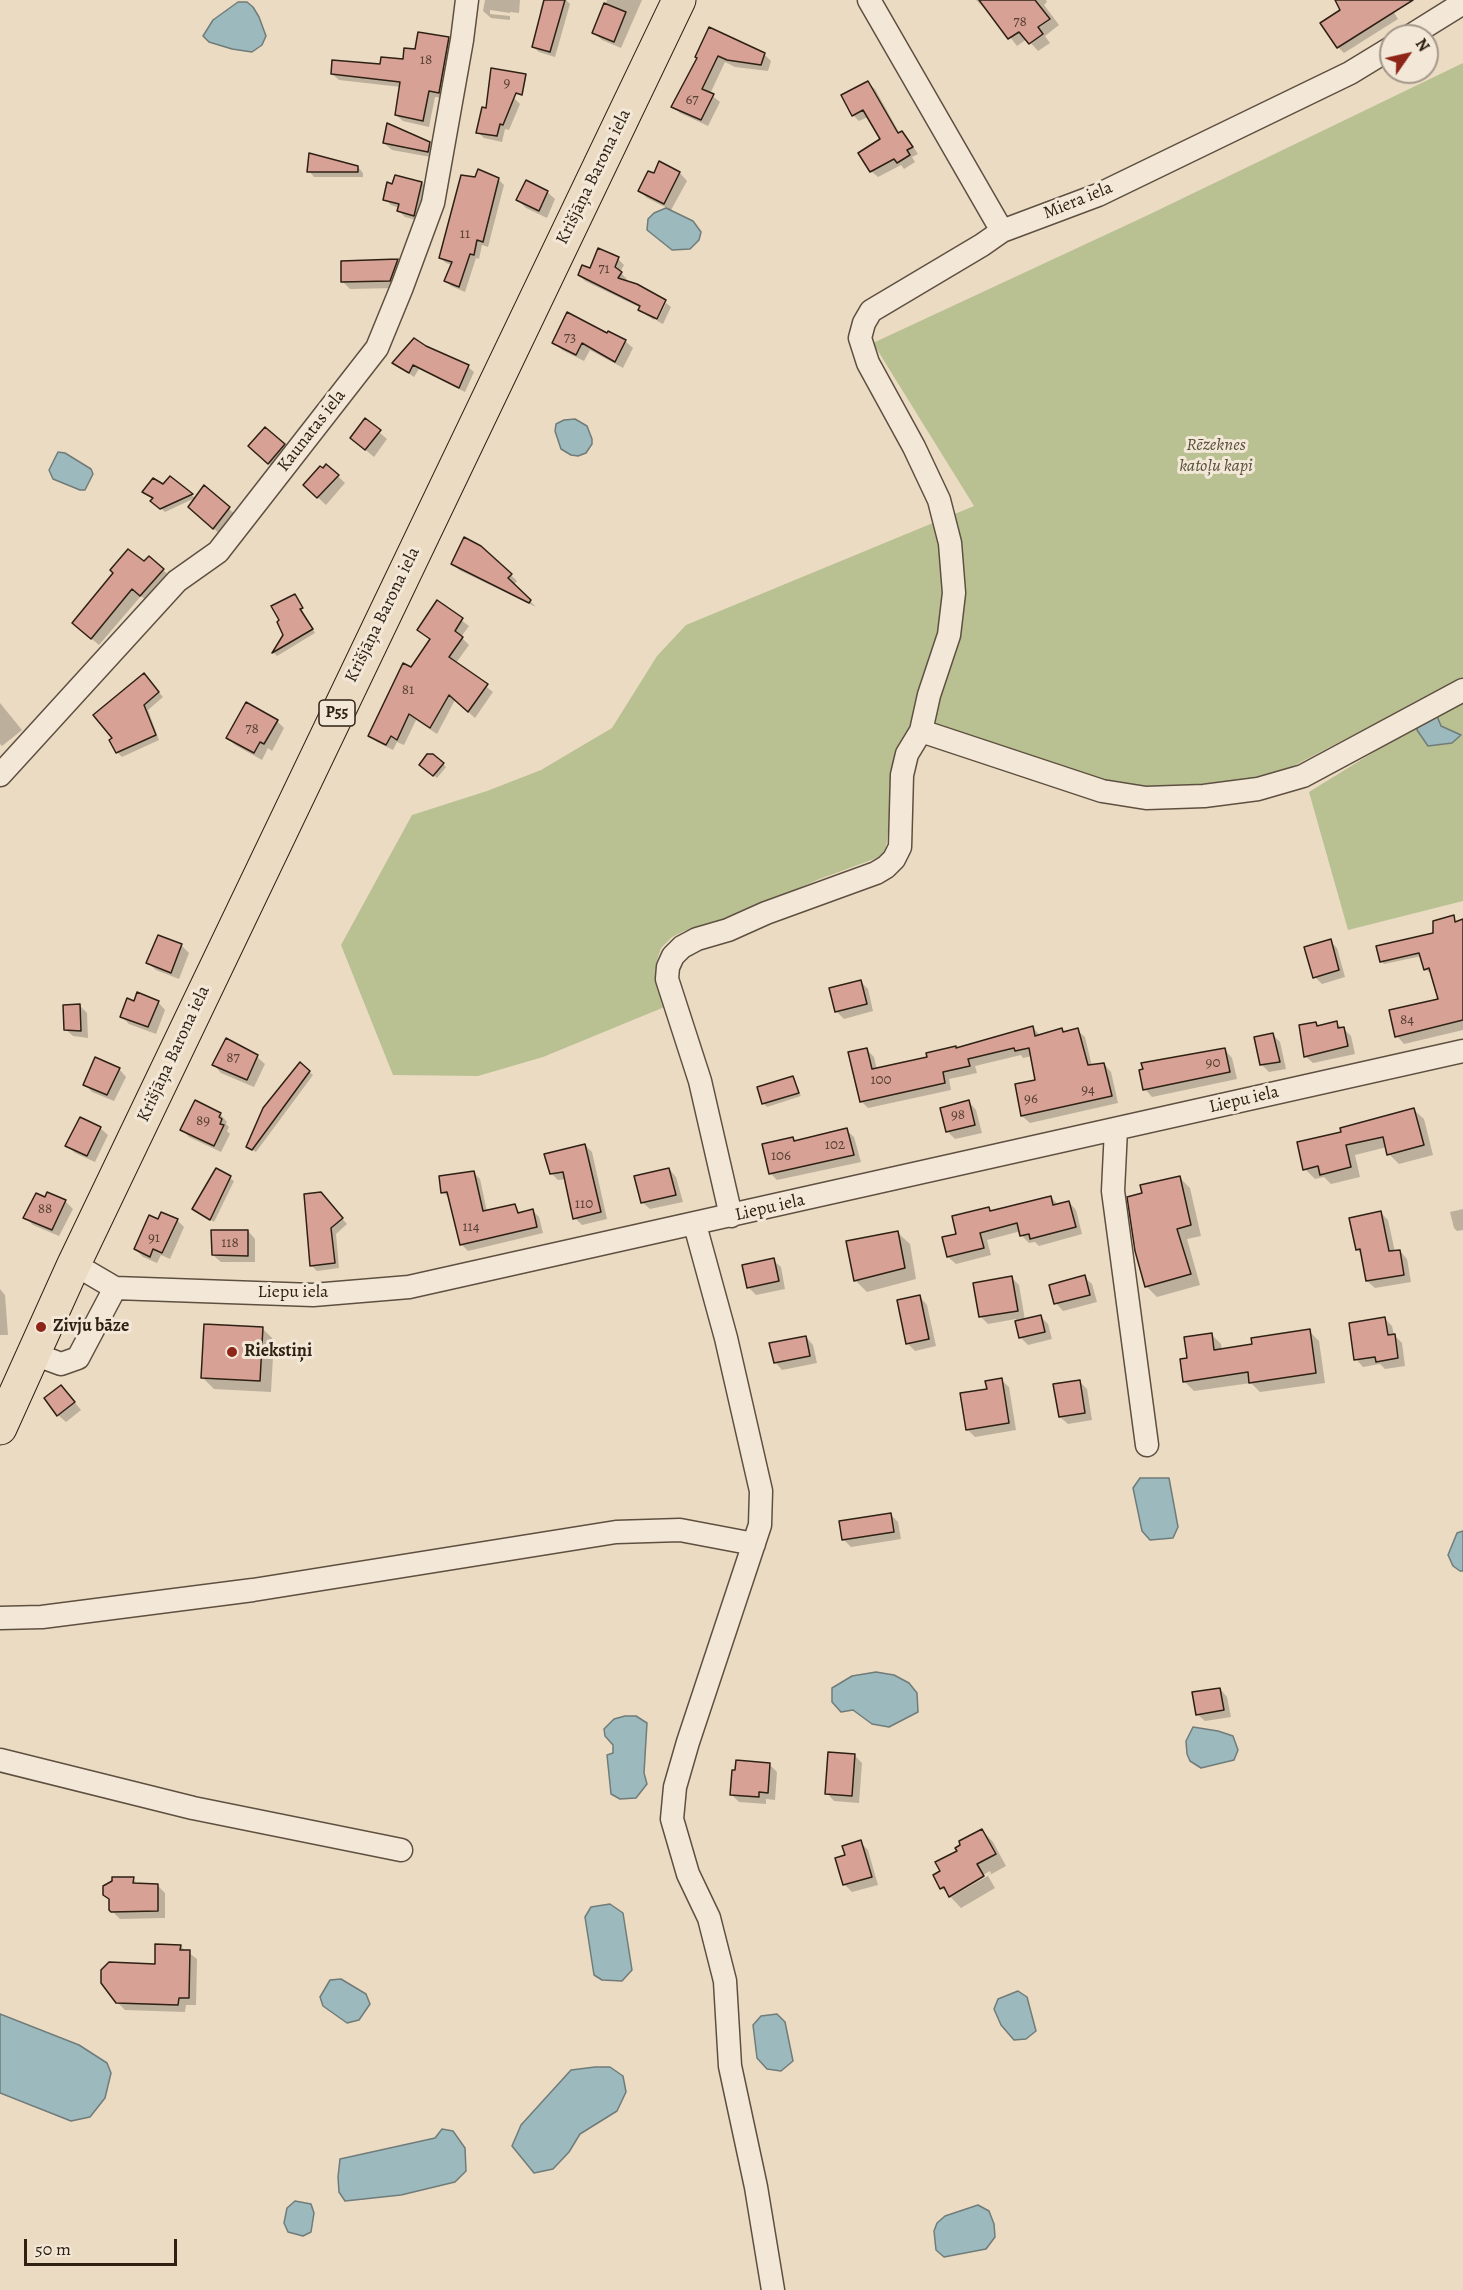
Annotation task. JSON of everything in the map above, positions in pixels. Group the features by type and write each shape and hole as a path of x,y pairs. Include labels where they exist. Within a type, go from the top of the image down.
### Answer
{"main road":[{"name":"Krišjāņa Barona iela","path":"0,1428 74,1264 679,0"}],"street":[{"name":"Kaunatas iela","path":"0,775 177,581 218,552 376,348 402,287 433,203 462,40 466,0"},
{"path":"869,0 1002,231"},
{"path":"1429,24 1463,3"},
{"name":"Miera iela","path":"731,1216 700,1081 667,979 668,967 673,956 682,947 697,939 728,930 886,867 894,859 900,847 902,775 907,754 921,731 929,695 950,635 954,593 950,543 939,500 914,447 868,363 860,338 864,323 871,311 1002,231 1098,195 1350,73 1379,55"},
{"path":"921,731 1102,791 1146,798 1204,796 1258,789 1303,776 1463,690"},
{"name":"Liepu iela","path":"74,1264 115,1288 313,1295 409,1287 695,1225 1463,1051"},
{"path":"1116,1129 1113,1191 1147,1445"},
{"path":"695,1225 726,1338 761,1491 760,1525 688,1742 675,1787 672,1820 688,1874 709,1918 725,1981 730,2066 756,2187 773,2290"},
{"path":"34,1354 61,1364 78,1358 115,1288"},
{"path":"0,1618 42,1617 206,1596 616,1532 680,1530 754,1544"},
{"path":"0,1760 193,1808 400,1850"}],"green space":[{"name":"Rēzeknes katoļu kapi","path":"1463,63 1463,678 1272,777 1173,788 1113,789 957,739 903,742 896,771 885,855 817,880 740,915 684,931 672,937 661,948 656,963 658,981 667,1006 543,1057 478,1076 393,1075 341,945 412,815 487,791 541,770 612,728 657,656 686,625 974,506 873,343 1146,216 1419,84 1439,84 1439,75"},
{"path":"1463,697 1463,901 1348,930 1309,792"}],"water":[{"path":"238,2 247,2 253,7 266,36 262,45 252,52 209,42 203,36 213,20"},
{"path":"666,208 693,221 701,232 699,240 690,249 672,250 647,230 648,219 654,213"},
{"path":"575,419 587,426 592,439 592,444 586,453 578,456 561,449 555,431 556,424 564,420"},
{"path":"58,452 65,453 91,469 93,474 85,490 53,479 49,470"},
{"path":"1437,716 1441,726 1461,735 1452,743 1428,746 1417,730 1418,725"},
{"path":"1140,1478 1169,1478 1178,1527 1173,1538 1150,1540 1142,1531 1133,1488"},
{"path":"1463,1531 1463,1571 1460,1571 1453,1566 1448,1555 1457,1533"},
{"path":"876,1672 894,1675 909,1683 917,1693 918,1712 889,1727 872,1724 853,1710 841,1712 832,1702 832,1688 852,1676"},
{"path":"636,1716 647,1723 644,1773 647,1784 636,1798 620,1799 611,1794 607,1755 613,1753 613,1745 605,1736 604,1729 614,1719"},
{"path":"1193,1727 1233,1736 1238,1750 1234,1760 1201,1768 1190,1761 1186,1741"},
{"path":"610,1904 623,1913 632,1970 622,1981 602,1980 594,1975 585,1917 591,1907"},
{"path":"341,1979 366,1994 370,2004 359,2020 347,2023 323,2006 320,1997 330,1980"},
{"path":"1018,1991 1027,1997 1036,2031 1026,2039 1014,2040 1001,2025 994,2009 998,1999"},
{"path":"0,2014 79,2045 107,2063 111,2073 105,2098 90,2117 71,2121 0,2093"},
{"path":"777,2014 785,2022 793,2061 781,2071 767,2069 757,2058 753,2025 761,2016"},
{"path":"610,2067 623,2076 626,2092 617,2111 580,2134 569,2152 553,2169 534,2173 512,2146 521,2125 571,2070"},
{"path":"442,2129 453,2131 465,2148 466,2171 455,2182 401,2195 345,2201 339,2192 340,2159 435,2138"},
{"path":"295,2201 311,2204 314,2213 311,2232 303,2236 288,2232 284,2223 287,2208"},
{"path":"978,2205 989,2211 994,2224 995,2237 986,2249 944,2257 936,2250 934,2231 937,2223 945,2216"}],"building":[{"path":"544,0 565,0 550,52 532,47"},
{"path":"979,0 1035,0 1050,19 1038,27 1043,34 1029,44 1019,32 1008,39"},
{"path":"1335,0 1413,0 1337,48 1320,23 1340,10"},
{"path":"604,3 626,12 614,42 592,33"},
{"path":"709,27 765,53 761,65 727,60 718,56 702,89 714,94 701,120 671,107 697,58 695,57"},
{"path":"418,32 449,37 439,93 429,91 423,121 395,115 400,82 331,74 332,60 380,64 381,57 403,59 404,48 415,49"},
{"path":"491,68 526,74 522,95 516,93 503,125 500,124 497,136 476,133 482,107 486,108"},
{"path":"868,81 898,133 902,131 913,147 907,150 910,155 897,163 894,159 870,172 858,153 880,139 863,110 852,116 841,95"},
{"path":"387,123 430,142 428,152 383,143"},
{"path":"309,153 358,166 358,172 307,172"},
{"path":"659,161 680,172 664,204 638,191 648,171 654,173"},
{"path":"478,169 499,178 483,242 477,240 474,255 470,254 459,287 444,281 452,262 439,258 461,175 475,177"},
{"path":"395,175 422,182 414,216 397,211 399,204 383,200 387,182 392,184"},
{"path":"526,180 548,191 539,211 516,200"},
{"path":"598,248 619,257 615,267 622,272 618,278 637,284 666,300 657,319 638,310 640,306 578,275 582,265 590,268"},
{"path":"398,259 390,281 341,282 341,261"},
{"path":"567,312 607,333 608,331 626,340 615,362 582,343 576,355 552,343"},
{"path":"414,338 426,346 469,365 459,388 413,365 409,373 392,363"},
{"path":"365,418 381,430 365,450 350,438"},
{"path":"265,427 285,444 268,464 248,446"},
{"path":"326,464 339,475 317,498 303,485 320,466 323,468"},
{"path":"170,476 193,494 160,509 150,501 153,498 142,492 153,478 163,484"},
{"path":"204,485 230,507 213,529 188,507"},
{"path":"464,537 481,546 512,574 508,578 531,600 529,603 451,564"},
{"path":"128,549 144,561 149,556 164,569 140,596 132,589 91,639 72,623 113,573 110,570"},
{"path":"295,594 303,608 300,609 313,629 272,653 283,635 277,622 279,620 271,606"},
{"path":"437,600 463,618 455,631 463,637 449,657 488,684 468,712 449,695 430,728 409,714 397,740 391,736 386,745 368,736 403,663 411,667 430,639 417,630"},
{"path":"144,673 159,692 144,705 156,735 116,753 109,740 112,738 93,715"},
{"path":"246,702 278,720 264,744 260,742 254,753 226,738"},
{"path":"427,754 433,754 444,763 433,776 419,765"},
{"path":"1454,915 1455,922 1463,919 1463,1020 1395,1037 1389,1010 1438,999 1429,968 1424,970 1419,953 1380,962 1376,946 1433,933 1433,921"},
{"path":"158,935 182,944 171,973 146,963"},
{"path":"1331,939 1339,970 1313,978 1304,947"},
{"path":"861,980 867,1004 835,1012 829,988"},
{"path":"137,992 159,1001 148,1027 120,1017 127,998 134,1001"},
{"path":"80,1004 81,1031 64,1030 63,1005"},
{"path":"1337,1021 1338,1028 1344,1027 1348,1046 1304,1057 1299,1025 1316,1022 1317,1026"},
{"path":"1033,1026 1035,1036 1062,1028 1063,1032 1078,1028 1088,1065 1104,1063 1112,1096 1021,1116 1015,1084 1035,1080 1029,1048 1015,1051 1014,1048 968,1059 970,1066 943,1072 945,1083 860,1102 848,1052 867,1048 872,1069 927,1057 926,1053 956,1046 956,1048"},
{"path":"1273,1033 1280,1062 1260,1065 1254,1037"},
{"path":"226,1038 258,1055 247,1080 212,1065"},
{"path":"1225,1048 1230,1072 1143,1090 1139,1070 1143,1069 1141,1063"},
{"path":"95,1057 120,1068 107,1095 83,1085"},
{"path":"300,1062 310,1071 252,1150 246,1147 263,1108"},
{"path":"793,1076 799,1093 762,1104 757,1087"},
{"path":"195,1100 221,1113 220,1124 224,1125 214,1146 180,1130"},
{"path":"969,1100 975,1125 946,1132 940,1108"},
{"path":"1414,1108 1424,1145 1387,1155 1383,1137 1346,1145 1351,1167 1320,1175 1318,1166 1303,1170 1297,1142 1341,1132 1340,1128"},
{"path":"80,1117 101,1127 87,1156 65,1146"},
{"path":"847,1128 854,1155 769,1174 762,1144 793,1137 794,1141"},
{"path":"585,1144 601,1212 573,1219 563,1172 550,1174 544,1154"},
{"path":"216,1168 231,1176 210,1220 192,1209"},
{"path":"669,1168 676,1195 641,1203 634,1176"},
{"path":"474,1171 483,1211 515,1204 518,1213 533,1209 537,1227 460,1245 447,1192 441,1193 439,1176"},
{"path":"1180,1176 1191,1225 1177,1229 1191,1274 1145,1287 1135,1251 1127,1197 1142,1193 1140,1185"},
{"path":"47,1192 66,1200 52,1230 23,1218 36,1193 45,1197"},
{"path":"321,1192 343,1218 331,1228 335,1263 310,1266 304,1194"},
{"path":"1051,1196 1053,1205 1069,1201 1076,1227 1030,1239 1029,1234 1020,1236 1017,1223 980,1233 984,1248 947,1257 942,1237 956,1234 952,1216 989,1207 990,1211"},
{"path":"1381,1211 1389,1251 1400,1250 1404,1275 1366,1281 1360,1249 1356,1250 1349,1218"},
{"path":"161,1212 178,1219 162,1253 153,1249 150,1257 134,1249 149,1215 158,1219"},
{"path":"211,1230 248,1230 248,1256 212,1255"},
{"path":"898,1231 905,1268 854,1281 846,1241"},
{"path":"774,1258 779,1281 747,1288 742,1265"},
{"path":"1085,1275 1090,1295 1054,1304 1049,1285"},
{"path":"1012,1276 1018,1311 979,1317 973,1283"},
{"path":"920,1295 929,1339 906,1344 897,1300"},
{"path":"1041,1315 1045,1332 1019,1338 1015,1321"},
{"path":"1385,1317 1388,1335 1395,1334 1398,1358 1376,1362 1375,1357 1354,1360 1349,1323"},
{"name":"Riekstiņi","path":"204,1324 263,1327 260,1381 201,1378"},
{"path":"1310,1329 1316,1373 1249,1383 1248,1372 1183,1382 1180,1359 1187,1358 1184,1337 1212,1333 1214,1350 1252,1344 1251,1338"},
{"path":"806,1336 810,1356 774,1363 769,1343"},
{"path":"1002,1378 1009,1423 966,1430 960,1393 987,1389 985,1381"},
{"path":"1080,1380 1085,1413 1059,1417 1053,1384"},
{"path":"61,1385 75,1402 57,1416 44,1398"},
{"path":"891,1513 894,1532 842,1540 839,1521"},
{"path":"1220,1688 1224,1710 1196,1715 1192,1692"},
{"path":"828,1752 855,1754 852,1796 825,1794"},
{"path":"736,1760 770,1763 768,1793 759,1792 759,1797 730,1795 732,1770 735,1770"},
{"path":"982,1829 996,1854 977,1864 984,1876 949,1897 944,1887 940,1889 933,1875 940,1871 935,1862 957,1851 955,1848 960,1845 959,1841"},
{"path":"861,1840 872,1877 843,1885 835,1858 845,1855 842,1846"},
{"path":"112,1877 134,1877 133,1883 158,1884 158,1911 111,1912 109,1899 103,1895 103,1886 112,1881"},
{"path":"155,1944 181,1945 180,1950 190,1950 189,1998 179,1998 178,2005 116,2003 101,1983 101,1970 109,1962 155,1964"}],"place":[{"name":"Zivju bāze","path":"41,1327"},
{"name":"Riekstiņi","path":"232,1352"}]}
